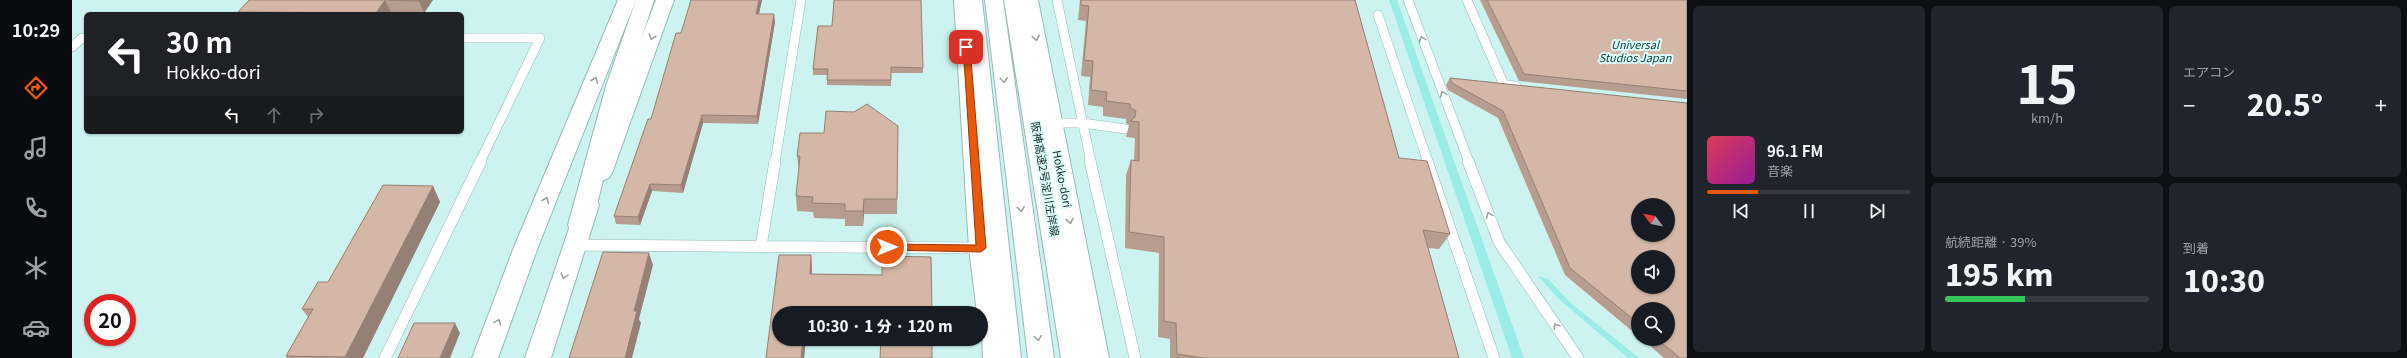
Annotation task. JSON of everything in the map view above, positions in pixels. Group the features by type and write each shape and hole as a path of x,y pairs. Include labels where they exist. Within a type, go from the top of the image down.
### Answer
{"main road":[{"path":"577,235 634,86 664,0"},
{"path":"963,0 981,248 996,358"},
{"path":"973,0 999,280 1008,358"},
{"path":"994,0 1041,358"},
{"name":"阪神高速2号淀川左岸線","path":"1013,0 1063,284 1074,358"},
{"name":"Hokko-dori","path":"1029,0 1096,358"},
{"path":"538,358 577,235 638,2"},
{"path":"484,358 526,247 638,2"},
{"path":"999,280 1003,358"}],"lane":[{"path":"761,246 801,0"},
{"path":"1057,0 1082,124 1135,358"},
{"path":"1408,0 1499,242 1578,358"},
{"path":"1467,0 1504,85 1528,87"},
{"path":"1378,15 1494,358"},
{"path":"72,48 82,38 84,38"},
{"path":"385,358 540,38 464,38"},
{"path":"1052,123 1082,124 1126,129"},
{"path":"577,235 761,246 981,248"}],"shaded area":[{"path":"1389,0 1397,0 1524,358 1512,358"},
{"path":"1538,276 1548,279 1572,304 1639,358 1628,358 1560,300"}],"building":[{"path":"249,0 385,0 377,12 238,12"},
{"path":"389,0 419,0 419,1"},
{"path":"691,0 759,0 756,14 774,14 757,116 702,115 681,185 650,184 638,217 614,216 648,119 651,119 676,33 681,33"},
{"path":"834,0 921,0 923,68 891,67 891,80 827,80 828,69 813,69 818,26 832,26"},
{"path":"1081,0 1355,0 1399,158 1427,161 1450,234 1423,230 1459,358 1204,358 1177,354 1176,323 1164,321 1164,237 1129,232 1131,160 1139,161 1139,122 1130,121 1135,117 1136,111 1130,107 1130,104 1106,101 1107,92 1091,90 1093,61 1084,60 1089,6 1081,5"},
{"name":"Universal Studios Japan","path":"1487,0 1687,0 1687,91 1524,74"},
{"path":"1450,78 1687,103 1687,358 1680,358 1665,346 1675,346 1675,302 1631,302 1631,317 1570,268 1503,111 1452,83"},
{"path":"867,104 898,126 897,199 864,199 863,211 845,211 845,204 812,203 813,197 796,196 800,156 797,156 800,133 824,133 826,111 854,112"},
{"path":"383,185 433,186 345,357 286,356 313,309 302,309 318,282 328,282"},
{"path":"603,252 649,253 634,311 637,311 625,358 569,358"},
{"path":"779,255 811,255 810,274 882,275 882,256 931,257 932,306 773,306"},
{"path":"772,310 772,346 802,346 801,358 766,358"},
{"path":"414,323 455,323 440,358 398,358"},
{"path":"881,346 932,346 932,358 880,358"}],"route":[{"path":"887,247 981,248 966,47"}]}
